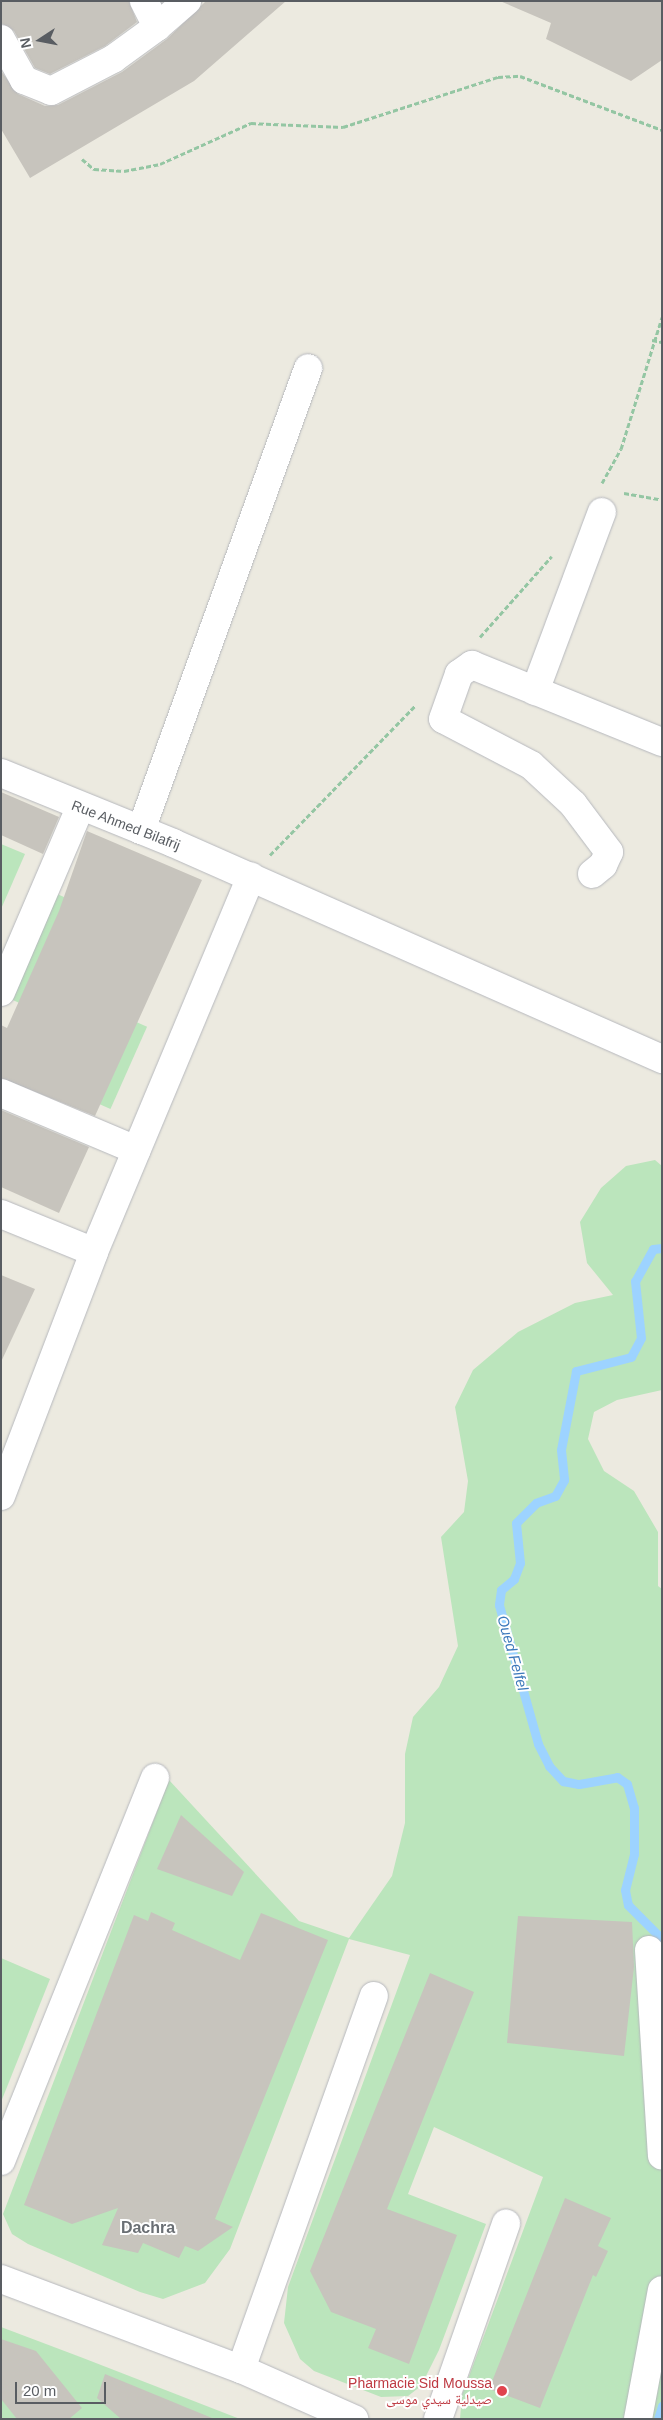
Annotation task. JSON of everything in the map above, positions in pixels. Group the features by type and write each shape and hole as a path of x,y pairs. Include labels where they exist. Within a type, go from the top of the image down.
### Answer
{"street":[{"path":"144,1 157,28"},
{"path":"1,39 24,80 51,91 113,59 157,28 187,1"},
{"path":"141,830 308,368"},
{"path":"535,691 606,496"},
{"path":"592,874 604,865 609,852 573,804 531,765 443,719 459,674 472,665 662,742"},
{"name":"Rue Ahmed Bilafrij","path":"1,773 80,808 141,830 251,877 662,1058"},
{"path":"1,992 80,808"},
{"path":"1,1496 94,1252 251,877"},
{"path":"1,1093 136,1150"},
{"path":"1,1214 94,1252"},
{"path":"1,2161 155,1778"},
{"path":"649,1950 662,2156"},
{"path":"241,2369 374,1996"},
{"path":"438,2419 506,2224"},
{"path":"1,2279 241,2369 354,2419"},
{"path":"638,2419 662,2290"}],"path":[{"path":"82,159 94,168 124,171 160,164 251,123 343,127 498,77 520,76 662,130"},
{"path":"662,317 652,340 606,496 662,500"},
{"path":"652,340 662,342"},
{"path":"476,642 557,551"},
{"path":"251,877 296,825 424,696"}],"green space":[{"path":"1,844 25,854 1,909"},
{"path":"55,893 82,905 36,1010 8,998"},
{"path":"116,1013 147,1027 110,1109 79,1095"},
{"path":"655,1160 662,1166 662,1390 617,1400 594,1412 588,1439 604,1471 634,1491 658,1532 658,1586 662,1589 662,2419 460,2419 462,2395 543,2177 434,2127 408,2194 486,2224 439,2350 421,2386 408,2396 381,2397 314,2371 300,2359 284,2323 288,2287 410,1955 349,1939 230,2249 205,2283 163,2299 140,2292 28,2244 12,2234 3,2214 169,1780 299,1921 349,1938 392,1876 405,1823 405,1754 413,1717 439,1687 458,1646 441,1537 464,1512 468,1481 455,1407 473,1370 518,1332 575,1303 613,1295 587,1263 580,1222 601,1188 626,1166"},
{"path":"1,1958 50,1979 1,2102"},
{"path":"1,2327 83,2358 240,2419 1,2419"}],"building":[{"path":"1,1 129,1 137,22 105,46 50,74 35,68 14,31 1,23"},
{"path":"206,1 286,1 194,81 30,178 1,129 1,71 18,94 45,106 58,105 122,72 167,39"},
{"path":"500,1 662,1 662,60 631,81 546,39 551,23"},
{"path":"1,792 59,817 43,854 1,835"},
{"path":"87,831 202,880 95,1116 1,1078 1,1025 7,1028 59,911"},
{"path":"1,1110 89,1147 59,1213 1,1187"},
{"path":"1,1275 35,1289 1,1362"},
{"path":"181,1815 244,1872 232,1896 157,1869"},
{"path":"151,1912 175,1923 172,1930 240,1960 261,1913 328,1940 215,2219 233,2227 198,2251 185,2246 179,2258 143,2243 138,2253 102,2245 118,2208 72,2224 24,2205 134,1915 148,1921"},
{"path":"518,1916 632,1922 634,1967 624,2056 507,2043"},
{"path":"430,1973 474,1992 387,2209 457,2235 409,2364 368,2348 376,2329 331,2312 310,2271"},
{"path":"565,2198 611,2218 598,2246 608,2251 596,2277 593,2275 540,2408 489,2389"},
{"path":"1,2339 36,2351 82,2408 69,2419 17,2419 1,2399"},
{"path":"105,2374 212,2419 121,2419 97,2398"}],"waterway":[{"name":"Oued Felfel","path":"662,1248 653,1249 635,1281 641,1338 631,1357 576,1371 561,1450 564,1480 555,1496 536,1503 516,1523 520,1563 514,1579 501,1590 499,1605 538,1744 549,1766 563,1781 579,1784 617,1777 627,1784 634,1808 634,1854 625,1890 628,1905 662,1939"},
{"name":"Oued Felfel","path":"658,2419 662,2406"}],"place":[{"name":"Pharmacie Sid Moussa صيدلية سيدي موسى","path":"502,2391"}],"district":[{"name":"Dachra","path":"148,2228"}]}
